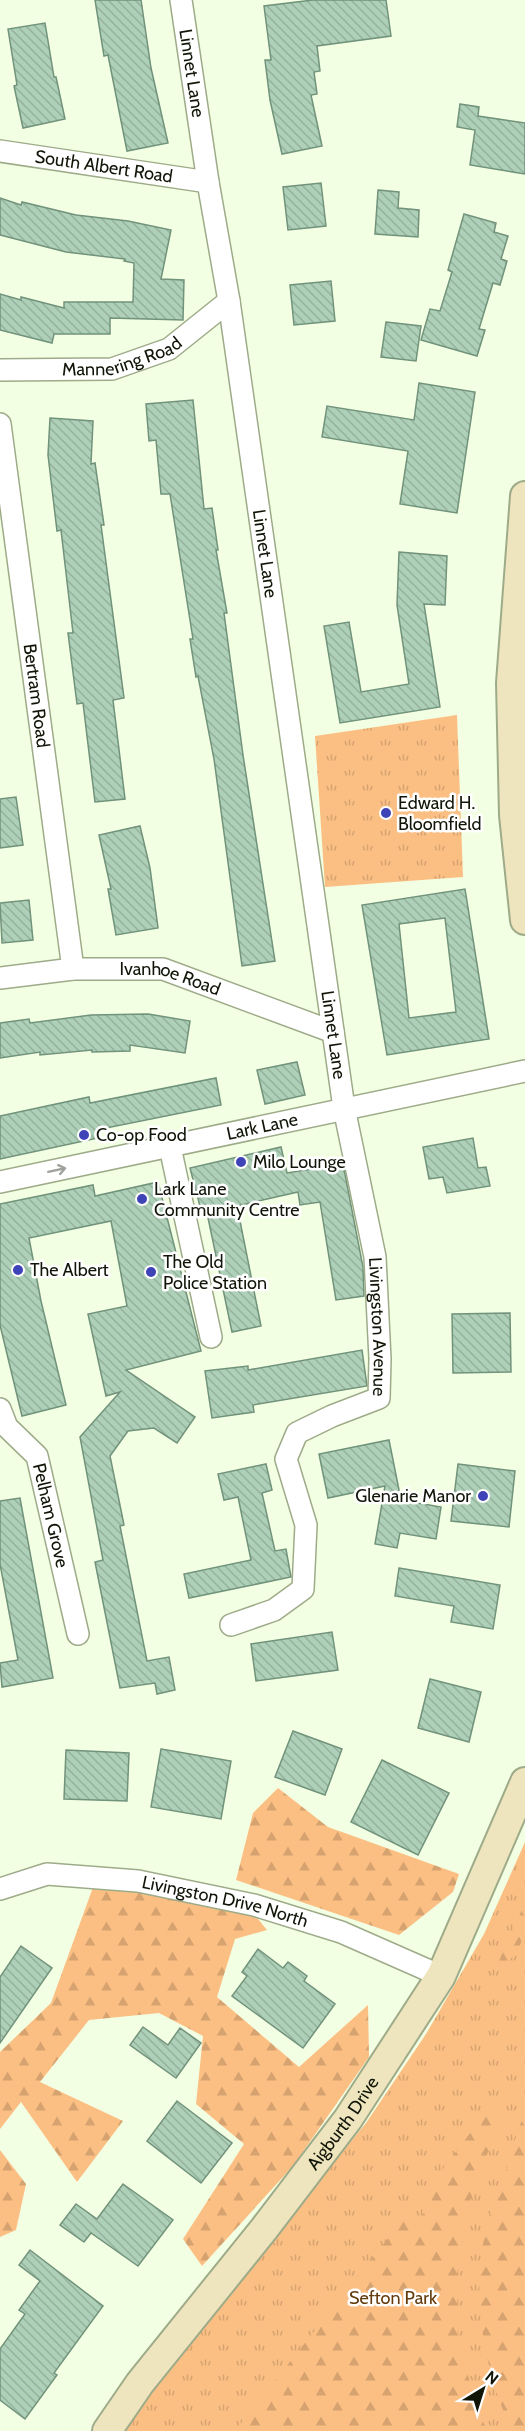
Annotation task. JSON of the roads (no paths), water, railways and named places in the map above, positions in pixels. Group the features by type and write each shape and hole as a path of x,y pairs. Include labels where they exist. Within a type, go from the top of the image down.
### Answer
{"street":[{"name":"Linnet Lane","path":"181,0 208,182 230,301 344,1108"},
{"name":"South Albert Road","path":"0,151 208,182"},
{"name":"Mannering Road","path":"0,369 112,369 169,349 230,301"},
{"name":"Bertram Road","path":"0,424 73,969"},
{"path":"525,496 511,683 514,815 525,920"},
{"name":"Ivanhoe Road","path":"0,978 73,969 163,969 333,1032"},
{"name":"Lark Lane","path":"0,1182 525,1071"},
{"name":"Livingston Avenue","path":"231,1625 274,1610 303,1589 306,1525 286,1459 297,1433 332,1416 379,1398 380,1359 375,1257 344,1108"},
{"path":"170,1147 211,1337"},
{"name":"Pelham Grove","path":"0,1409 7,1427 37,1456 78,1634"},
{"name":"Aigburth Drive","path":"107,2431 140,2383 264,2229 348,2119 441,1976 525,1782"},
{"name":"Livingston Drive North","path":"0,1889 47,1874 149,1883 254,1905 340,1932 441,1976"}],"place":[{"name":"Edward H. Bloomfield","path":"386,813"},
{"name":"Co-op Food","path":"84,1135"},
{"name":"Milo Lounge","path":"241,1162"},
{"name":"Lark Lane Community Centre","path":"142,1199"},
{"name":"The Albert","path":"18,1270"},
{"name":"The Old Police Station","path":"151,1272"},
{"name":"Glenarie Manor","path":"483,1496"}],"park label":[{"name":"Sefton Park","path":"393,2298"}]}
